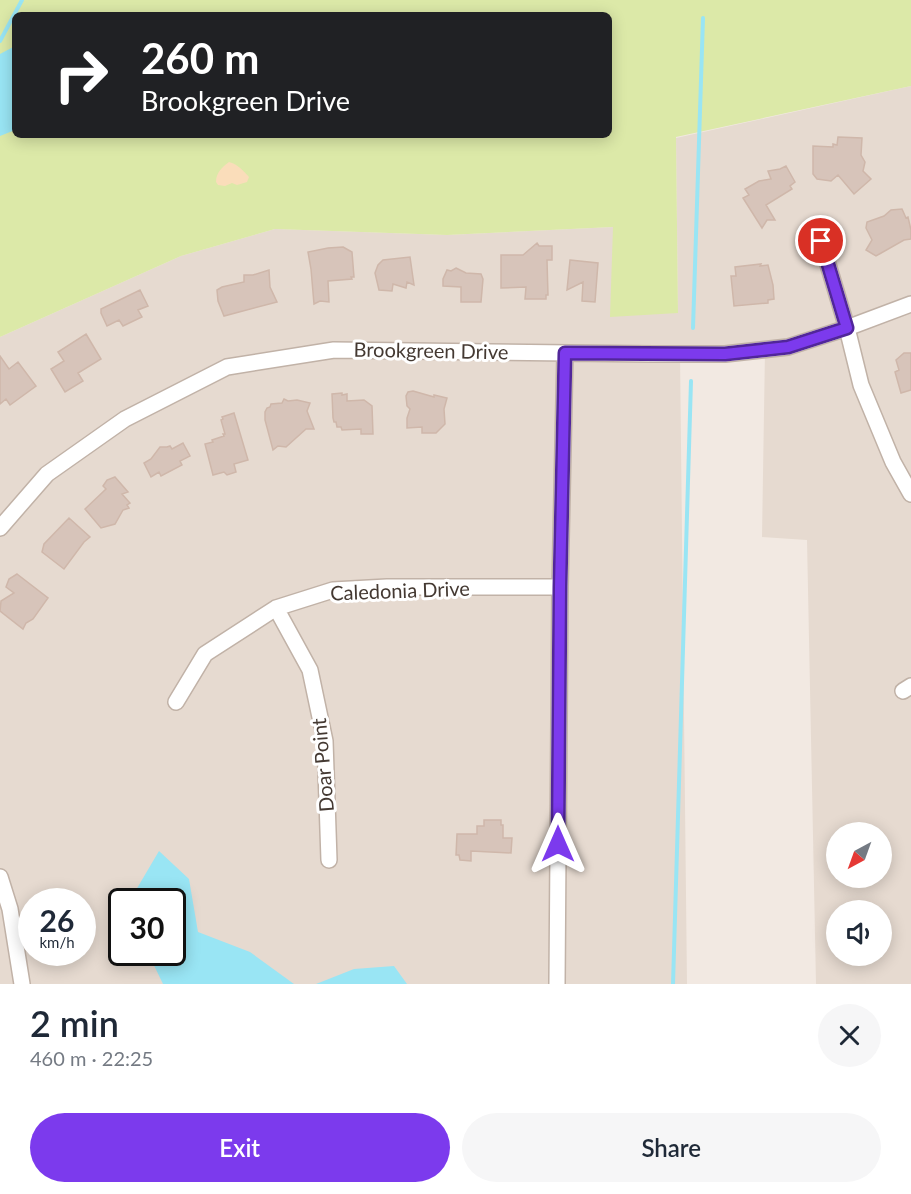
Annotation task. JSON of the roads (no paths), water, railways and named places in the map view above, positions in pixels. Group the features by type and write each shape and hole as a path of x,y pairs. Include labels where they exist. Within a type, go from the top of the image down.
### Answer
{"street":[{"path":"821,241 861,385 893,462 911,494"},
{"name":"Brookgreen Drive","path":"0,528 47,474 125,419 227,367 334,350 725,354 788,347 847,328 911,303"},
{"path":"557,984 560,587 565,353"},
{"name":"Caledonia Drive","path":"176,702 205,654 276,608 333,590 387,587 560,587"},
{"name":"Doar Point","path":"276,608 310,670 323,731 328,860"},
{"path":"0,877 10,909 22,984"}],"water":[{"path":"12,48 12,131 0,136 0,54"},
{"path":"159,851 189,879 198,932 250,952 294,984 163,984 154,966 186,966 186,888 137,888"},
{"path":"394,966 407,984 316,984 354,969"}],"waterway":[{"path":"16,12 22,0"},
{"path":"693,328 703,18"},
{"path":"0,41 12,19"},
{"path":"673,984 691,381"}]}
